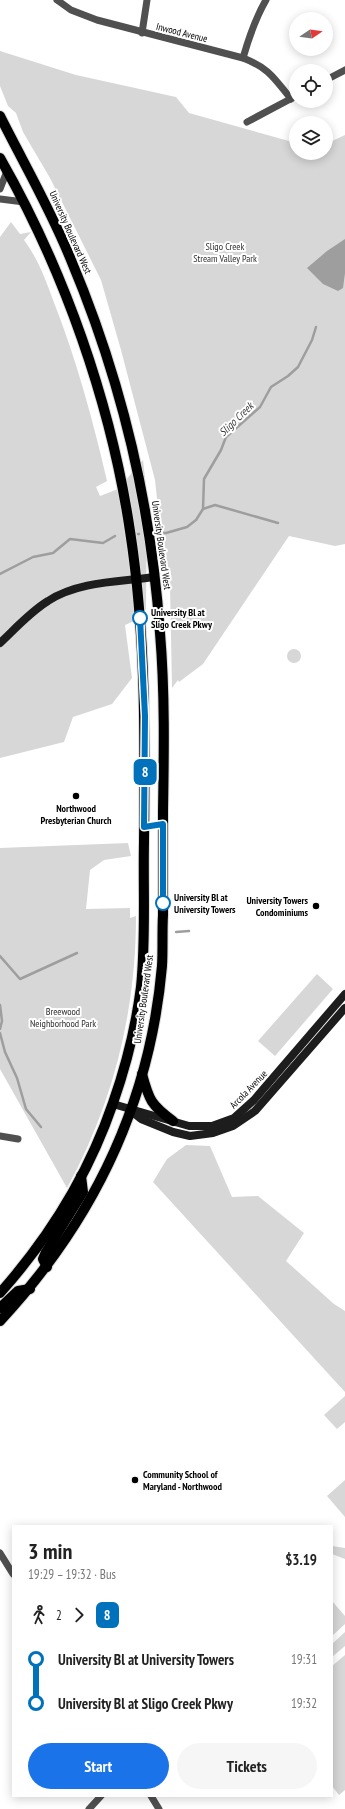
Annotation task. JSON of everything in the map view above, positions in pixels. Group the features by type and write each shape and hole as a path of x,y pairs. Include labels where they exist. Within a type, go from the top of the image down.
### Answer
{"main road":[{"name":"University Boulevard West","path":"0,116 50,212 71,259 93,315 131,438 149,530 155,577 163,682 162,966 152,1036 132,1111 103,1179 84,1212 47,1267 30,1289 0,1321"},
{"name":"University Boulevard West","path":"0,158 24,202 56,272 74,317 90,364 121,480 136,580 145,716 144,923 140,987 129,1044 113,1104 92,1157 48,1232 21,1269 0,1293"},
{"path":"142,1072 147,1094 152,1103 172,1121"},
{"path":"47,1267 44,1259 46,1252 83,1192 81,1176"},
{"path":"0,1308 18,1291 30,1289"}],"street":[{"name":"Inwood Avenue","path":"57,0 71,10 97,20 243,58 259,64 270,72 289,93"},
{"path":"142,32 147,0"},
{"path":"243,58 250,32 257,14 266,0"},
{"path":"333,76 345,70"},
{"path":"247,122 289,100"},
{"path":"0,189 7,171"},
{"path":"0,199 24,202"},
{"path":"0,643 48,601 67,591 91,585 155,577"},
{"name":"Arcola Avenue","path":"113,1104 132,1111 144,1112 188,1126 212,1126 234,1118 254,1100 345,994"},
{"name":"Arcola Avenue","path":"132,1111 141,1119 174,1132 190,1136 212,1133 233,1126 255,1111 345,1008"},
{"path":"0,1136 18,1139"},
{"path":"0,1553 12,1572"},
{"path":"89,1809 100,1797"},
{"path":"152,1797 159,1809"}],"green space":[{"name":"Sligo Creek Stream Valley Park","path":"0,51 76,75 176,97 189,113 289,141 289,160 333,160 333,141 345,135 345,544 335,546 289,536 203,664 179,682 178,680 172,688 170,586 160,527 155,480 101,280 50,178 23,132 16,113 8,106 0,86"},
{"path":"11,222 20,234 31,232 24,240 44,276 77,367 107,481 96,487 100,496 118,489 143,460 147,496 146,609 134,621 125,625 132,678 112,704 73,717 64,742 0,758 0,237"},
{"path":"294,649 299,651 301,656 299,661 294,663 289,661 287,656 289,651"},
{"name":"Breewood Neighborhood Park","path":"128,843 131,856 104,860 90,870 86,909 130,908 130,918 136,916 135,952 132,987 119,1056 97,1124 67,1188 0,1069 0,848"},
{"path":"317,974 333,989 275,1056 258,1041"},
{"path":"186,1145 210,1146 232,1197 258,1196 304,1233 286,1261 334,1304 345,1311 345,1392 153,1182 167,1159"},
{"path":"345,1396 345,1422 337,1429 324,1415"},
{"path":"345,1480 345,1517 327,1496"},
{"path":"333,1546 345,1548 345,1559 333,1554"},
{"path":"333,1602 345,1616 345,1624 333,1635"},
{"path":"345,1632 345,1646 333,1656 333,1643"},
{"path":"345,1655 345,1790 339,1795 333,1787 333,1665"}],"shaded area":[{"path":"345,239 345,273 343,288 338,291 323,284 307,268 327,251"}],"waterway":[{"name":"Sligo Creek","path":"159,533 166,533 187,527 196,520 203,509 204,479 221,450 226,437 260,407 271,387 288,376 298,367 312,340 316,327"},
{"path":"203,509 215,505 278,523"},
{"name":"Sligo Creek","path":"0,574 33,557 53,553 70,539 103,543 115,536"},
{"path":"176,932 189,931"},
{"path":"0,956 20,979 77,953"},
{"path":"0,1005 2,1021 0,1029"},
{"path":"0,1033 5,1052 17,1078 26,1109 41,1127"}],"bus line":[{"name":"8","path":"140,618 145,716 144,827 163,824 163,903"}],"place":[{"name":"University Bl at Sligo Creek Pkwy","path":"140,618"},
{"name":"Northwood Presbyterian Church","path":"76,796"},
{"name":"University Bl at University Towers","path":"163,903"},
{"name":"University Towers Condominiums","path":"316,906"},
{"name":"Community School of Maryland - Northwood","path":"135,1480"}]}
